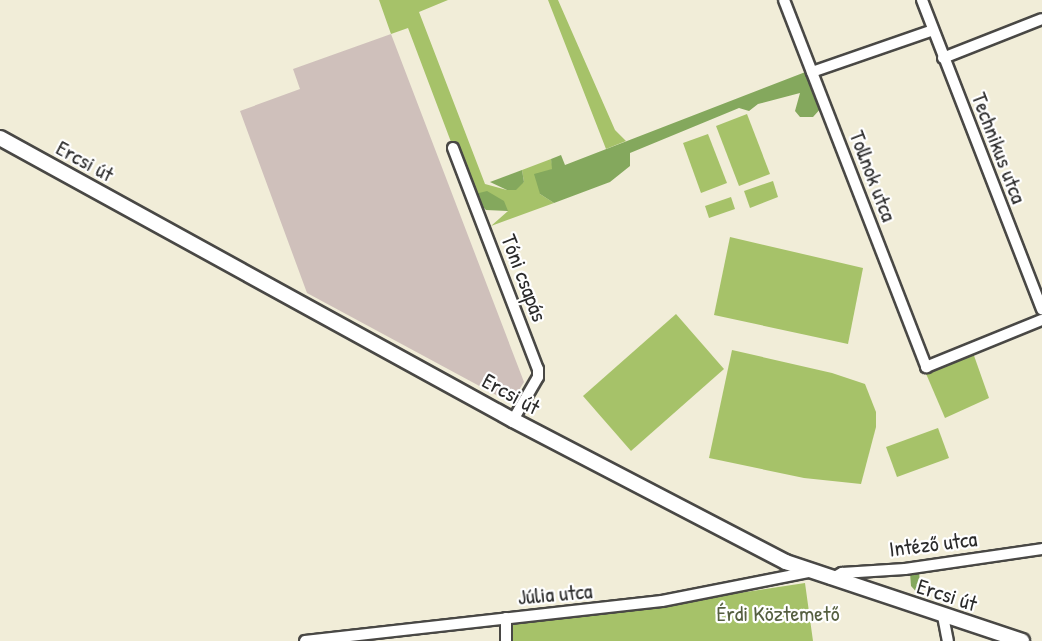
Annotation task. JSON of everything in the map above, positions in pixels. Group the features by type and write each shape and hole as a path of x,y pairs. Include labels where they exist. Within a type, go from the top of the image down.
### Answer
{"main road":[{"name":"Ercsi út","path":"0,138 513,420 808,572 1022,641"}],"street":[{"name":"Tollnok utca","path":"784,0 926,367 1042,320"},
{"name":"Technikus utca","path":"922,0 1042,310"},
{"path":"943,58 1042,19"},
{"path":"812,72 933,30"},
{"name":"Tóni csapás","path":"453,148 538,369 538,377 513,420"},
{"name":"Intéző utca","path":"831,579 848,573 904,569 1042,549"},
{"name":"Júlia utca","path":"305,641 662,601 808,572"},
{"path":"943,616 948,641"},
{"path":"506,618 506,641"}],"shaded area":[{"path":"391,34 524,382 511,403 307,293 240,111 300,89 293,69"}],"green space":[{"path":"379,0 448,0 419,12 485,184 507,190 524,182 522,170 551,159 553,169 547,172 540,194 554,203 491,226 508,211 471,195 408,28 391,34"},
{"path":"548,0 558,0 615,130 626,141 606,149"},
{"path":"808,71 822,107 813,117 800,117 795,111 800,93 758,104 749,111 739,108 630,153 630,166 610,182 554,203 540,194 534,174 552,169 551,159 561,155 565,165"},
{"path":"747,114 770,174 739,186 716,126"},
{"path":"708,134 727,183 701,193 683,143"},
{"path":"522,170 524,182 516,190 507,190 490,182"},
{"path":"773,181 778,197 750,208 744,191"},
{"path":"487,191 504,201 508,211 486,210 471,195"},
{"path":"731,197 735,209 709,218 705,206"},
{"path":"730,237 863,268 848,344 714,315"},
{"path":"676,314 724,369 631,451 583,396"},
{"path":"732,350 832,373 865,384 876,412 876,427 861,484 804,478 709,458"},
{"path":"972,350 989,398 945,418 924,369"},
{"path":"938,428 949,458 897,477 886,447"},
{"path":"919,571 921,597 911,586 910,573"},
{"name":"Érdi Köztemető","path":"805,583 813,641 509,641 509,621 652,606"}]}
